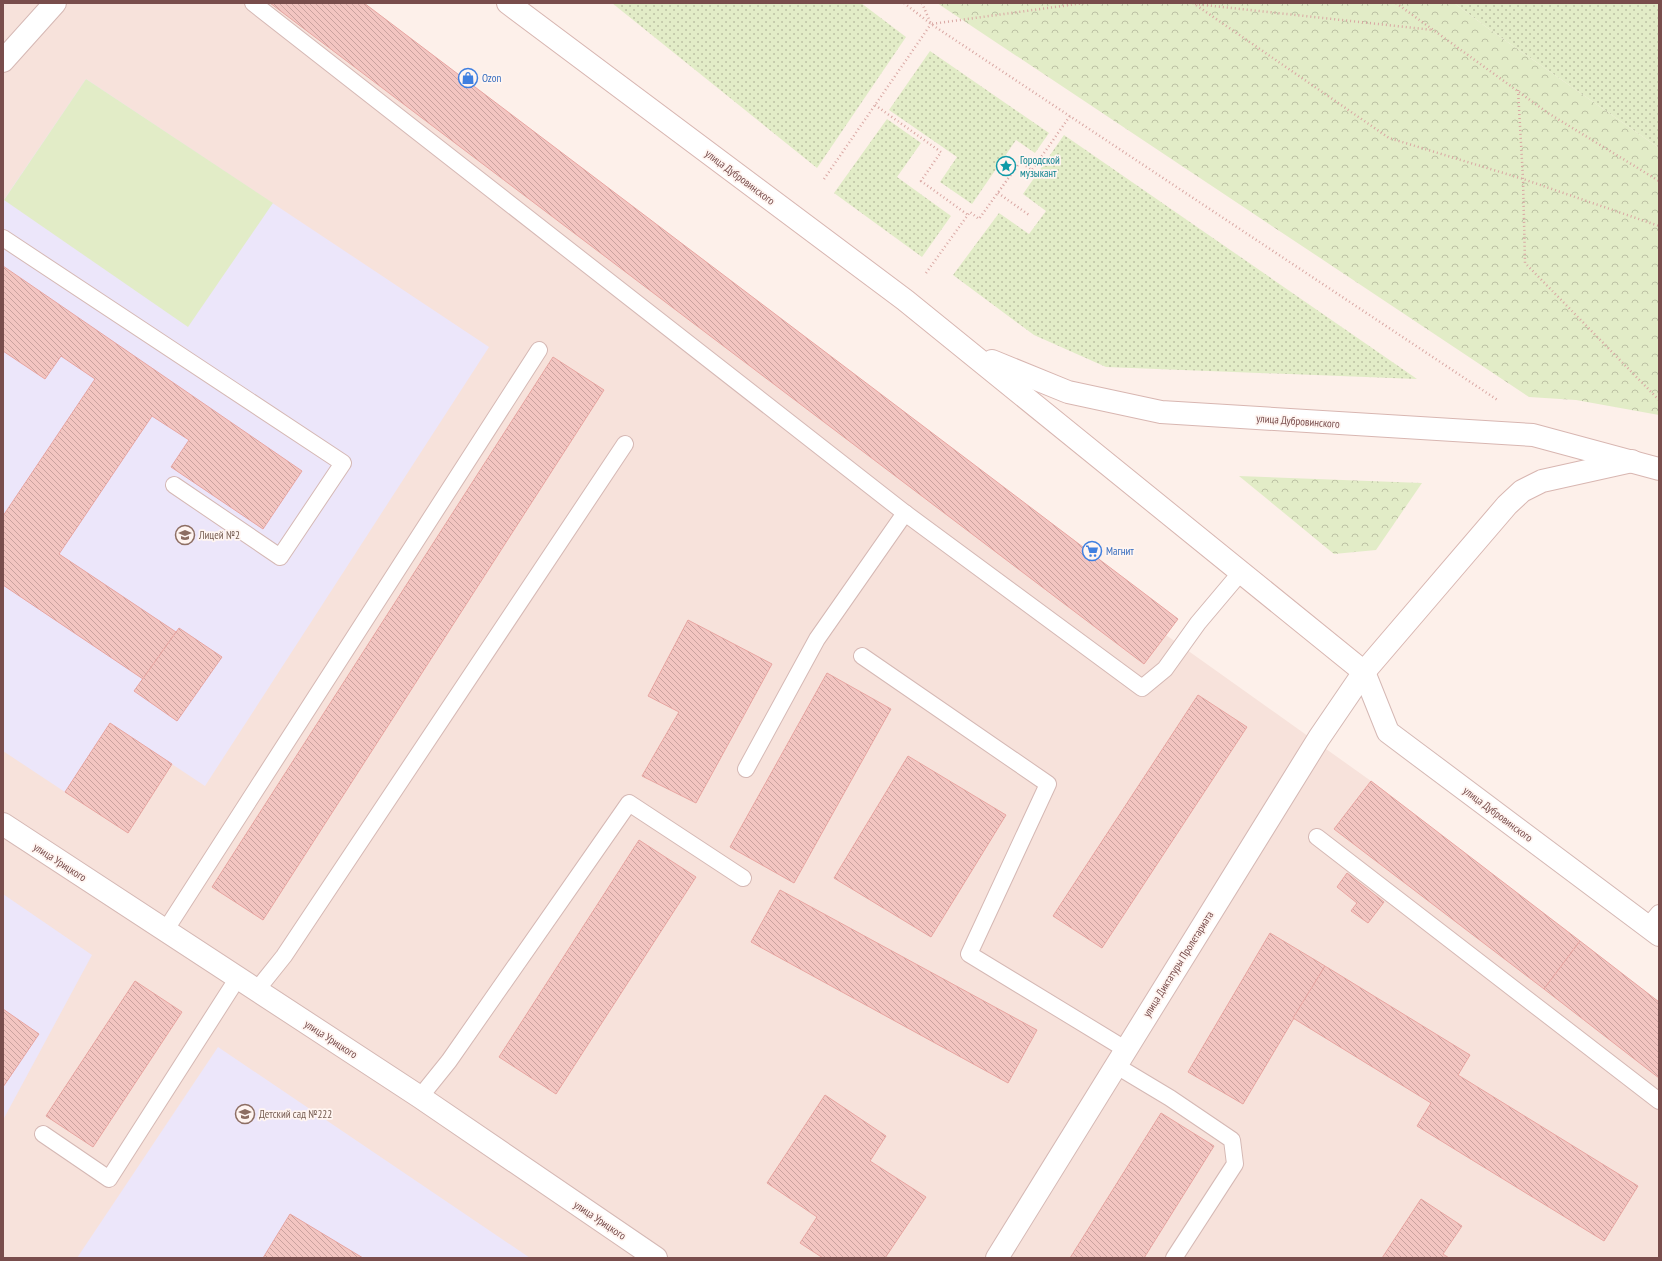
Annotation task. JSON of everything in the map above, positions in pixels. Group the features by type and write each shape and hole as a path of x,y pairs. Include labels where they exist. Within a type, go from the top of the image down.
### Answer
{"main road":[{"path":"3,61 55,3"},
{"name":"улица Дубровинского","path":"508,3 905,300 1364,672 1388,732 1655,924"},
{"name":"улица Дубровинского","path":"971,353 1068,392 1161,412 1533,435 1659,469"},
{"name":"улица Дубровинского","path":"1364,672 1507,504 1522,491 1542,481 1632,461"},
{"name":"улица Диктатуры Пролетариата","path":"997,1258 1120,1057 1319,738 1364,672"},
{"name":"улица Урицкого","path":"3,824 237,979 420,1097 656,1258"}],"lane":[{"path":"254,3 905,513 1142,688 1165,669 1198,623 1241,572"},
{"path":"3,238 343,463 280,558 174,486"},
{"path":"165,931 539,350"},
{"path":"256,991 289,949 625,444"},
{"path":"746,769 817,639 905,513"},
{"path":"862,656 1048,784 969,954 1120,1057 1170,1098 1232,1140 1235,1164 1174,1258"},
{"path":"420,1097 449,1061 629,803 744,878"},
{"path":"1317,836 1659,1102"},
{"path":"43,1134 109,1179 237,979"}],"path":[{"path":"904,3 931,24 1499,401"},
{"path":"922,3 931,24"},
{"path":"824,179 931,24 1084,3"},
{"path":"1396,3 1548,113 1659,181"},
{"path":"1194,4 1433,30"},
{"path":"1194,4 1389,138 1523,179 1659,226"},
{"path":"1518,90 1523,179 1525,263 1659,400"},
{"path":"875,105 941,152 921,181 968,215"},
{"path":"926,272 970,212 979,219 1020,162 1032,170 1070,116"},
{"path":"998,193 1029,215"}],"shaded area":[{"path":"3,3 364,3 1166,635 1371,781 1659,1002 1659,1258 3,1258"},
{"name":"Лицей №2","path":"86,79 489,347 205,786 110,723 65,792 3,751 3,201"},
{"path":"3,894 92,955 3,1120"},
{"name":"Детский сад №222","path":"218,1047 530,1258 77,1258"}],"green space":[{"path":"612,3 861,3 906,37 817,168"},
{"path":"937,3 1454,3 1659,148 1659,415 1576,400 1529,397"},
{"path":"1454,3 1659,3 1659,148 1489,29"},
{"path":"930,51 1049,133 1035,153 1016,140 972,204 940,182 957,157 889,110"},
{"path":"86,79 273,203 188,327 4,200"},
{"path":"887,119 921,143 897,177 951,216 922,257 834,193"},
{"path":"1064,135 1417,379 1106,367 1034,335 953,275 999,213 1029,234 1046,211 1023,194"},
{"path":"1239,476 1422,483 1376,550 1334,554"}],"building":[{"path":"270,3 364,3 1178,619 1144,664"},
{"name":"Лицей №2","path":"3,266 302,471 263,529 171,467 189,440 152,416 59,554 176,632 143,679 3,585 3,516 95,379 61,356 45,379 3,351"},
{"path":"553,357 604,390 263,920 212,887"},
{"path":"688,620 772,664 696,803 642,776 679,712 648,696"},
{"path":"179,628 222,657 177,721 134,691"},
{"path":"827,673 891,709 794,883 730,847"},
{"path":"1198,695 1247,727 1102,948 1053,916"},
{"path":"110,723 172,764 128,833 65,792"},
{"path":"908,756 1006,815 931,937 834,878"},
{"path":"1371,781 1580,941 1544,989 1334,829"},
{"path":"639,840 696,877 556,1094 499,1057"},
{"path":"1347,873 1384,902 1368,923 1351,911 1357,903 1337,887"},
{"path":"780,890 1037,1030 1008,1083 751,942"},
{"path":"1270,933 1325,966 1243,1104 1188,1072"},
{"path":"1580,941 1659,1002 1659,1078 1544,989"},
{"path":"1325,966 1470,1055 1458,1075 1638,1186 1604,1241 1417,1126 1431,1103 1293,1018"},
{"path":"135,981 182,1012 93,1147 46,1116"},
{"path":"3,1009 39,1034 3,1087"},
{"path":"825,1095 886,1136 870,1161 926,1197 885,1258 823,1258 800,1243 817,1217 767,1183"},
{"path":"1161,1113 1214,1146 1144,1258 1070,1258"},
{"path":"1421,1199 1462,1226 1443,1254 1449,1258 1382,1258"},
{"path":"290,1214 363,1258 263,1258"}],"place":[{"name":"Ozon","path":"468,78"},
{"name":"Городской музыкант","path":"1006,166"},
{"name":"Лицей №2","path":"185,535"},
{"name":"Магнит","path":"1092,551"},
{"name":"Детский сад №222","path":"245,1114"}]}
